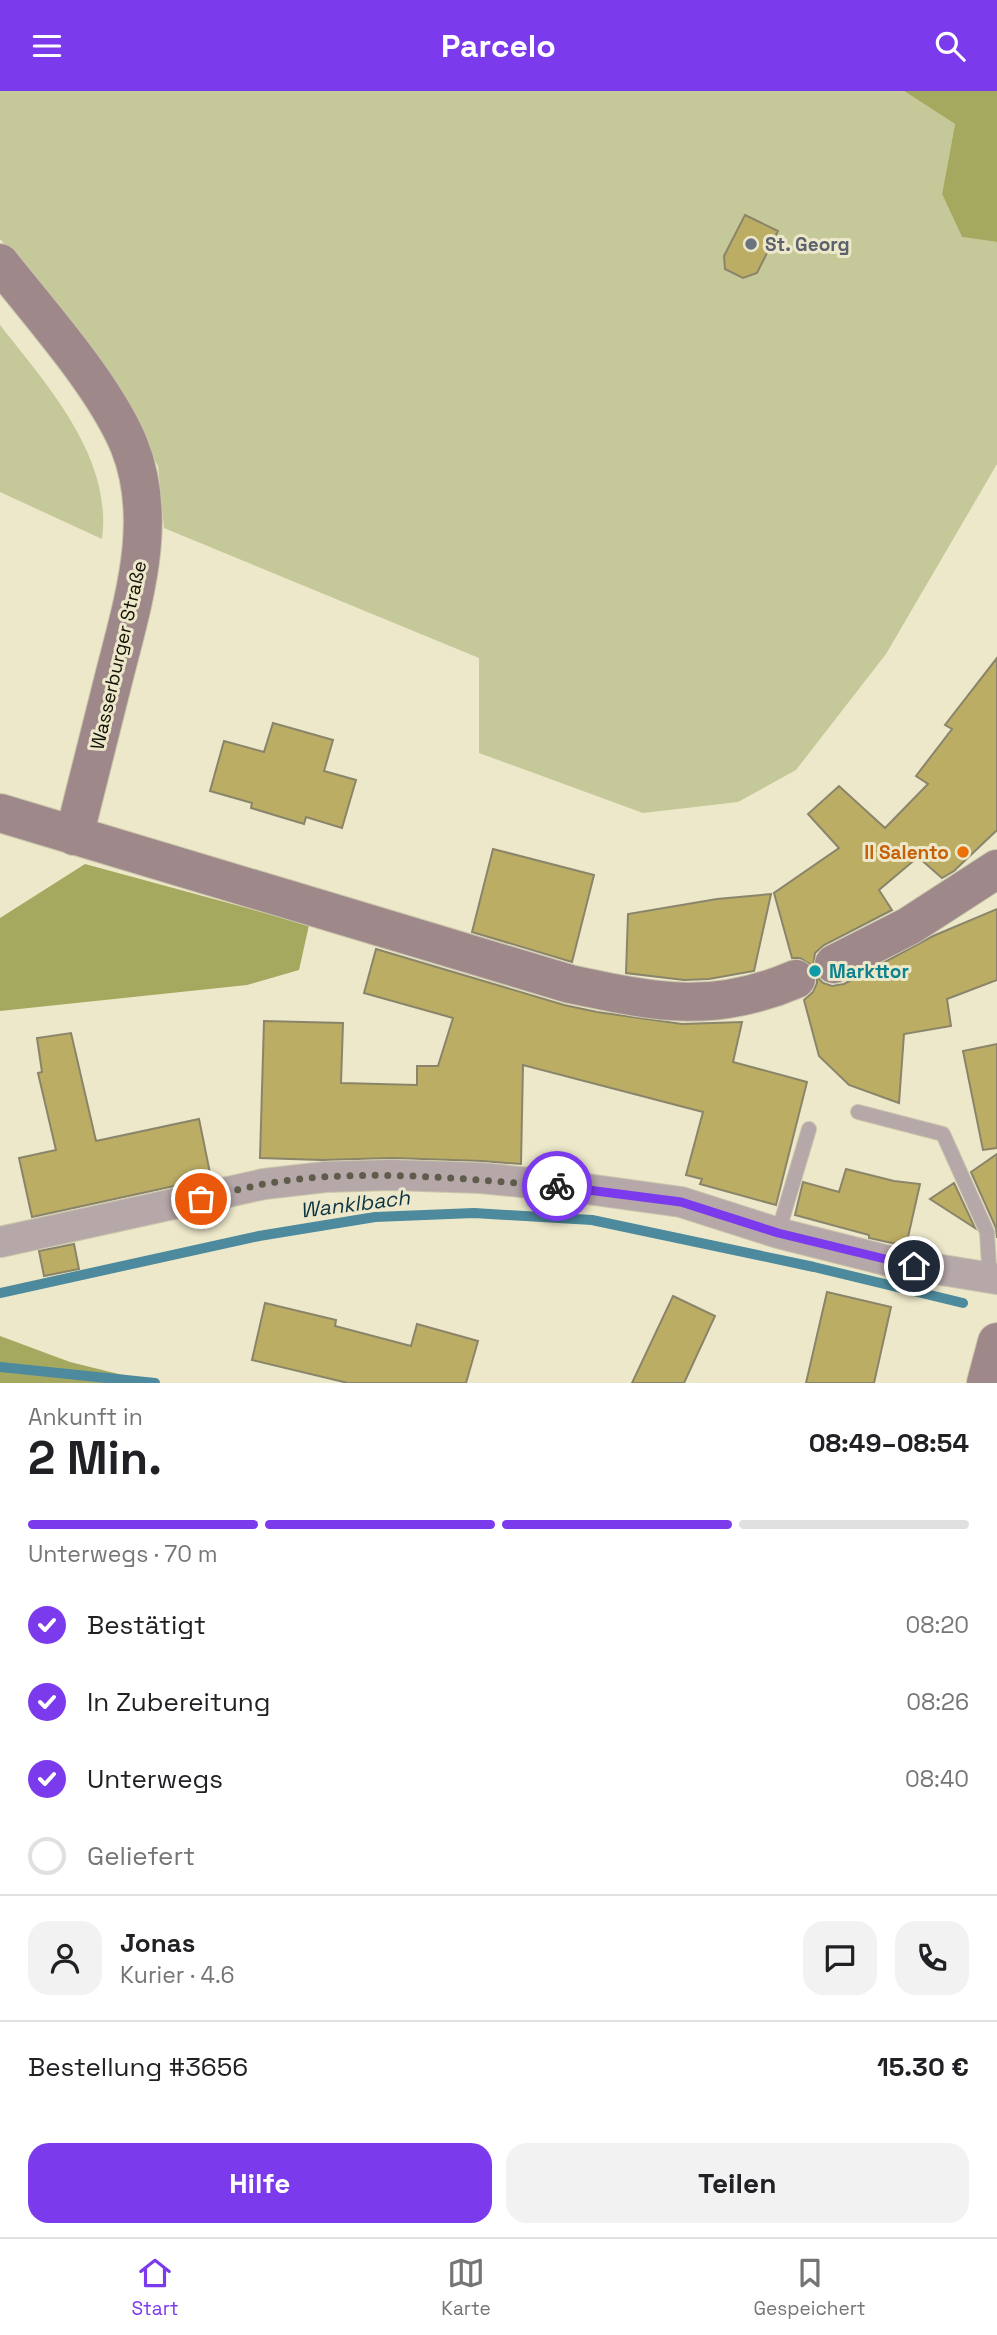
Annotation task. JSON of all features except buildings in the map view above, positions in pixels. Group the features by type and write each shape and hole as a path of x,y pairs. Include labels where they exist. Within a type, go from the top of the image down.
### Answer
{"main road":[{"name":"Wasserburger Straße","path":"0,263 82,368 114,416 129,446 139,478 143,511 142,548 137,579 74,836"},
{"path":"0,813 570,984 642,999 726,1001 772,989 796,979"},
{"path":"834,964 909,926 997,869"},
{"path":"986,1383 997,1342"}],"street":[{"path":"0,1242 264,1184 325,1177 391,1175 481,1178 681,1202 778,1233 914,1266 996,1278"}],"lane":[{"path":"858,1112 943,1134 987,1232 989,1267 996,1278"},
{"path":"778,1233 809,1129"}],"green space":[{"path":"0,91 904,91 955,124 942,194 962,237 997,242 997,464 886,654 796,770 738,802 643,813 479,753 479,658 164,528 158,466 103,367 0,239"},
{"path":"904,91 997,91 997,242 962,237 942,194 955,124"},
{"path":"0,325 56,397 87,451 97,479 103,509 102,539 0,492"},
{"path":"85,864 309,925 299,970 247,985 0,1011 0,918"},
{"path":"0,1336 70,1362 155,1383 0,1383"}],"waterway":[{"name":"Wanklbach","path":"0,1293 259,1236 375,1217 474,1213 592,1220 814,1267 963,1303"},
{"path":"0,1367 155,1383"}],"way so far":[{"path":"201,1199 264,1184 325,1177 391,1175 481,1178 557,1186"}],"place":[{"name":"St. Georg","path":"751,244"},
{"name":"Il Salento","path":"963,852"},
{"name":"Markttor","path":"815,971"}],"route":[{"path":"557,1186 681,1202 778,1233 914,1266"}]}
